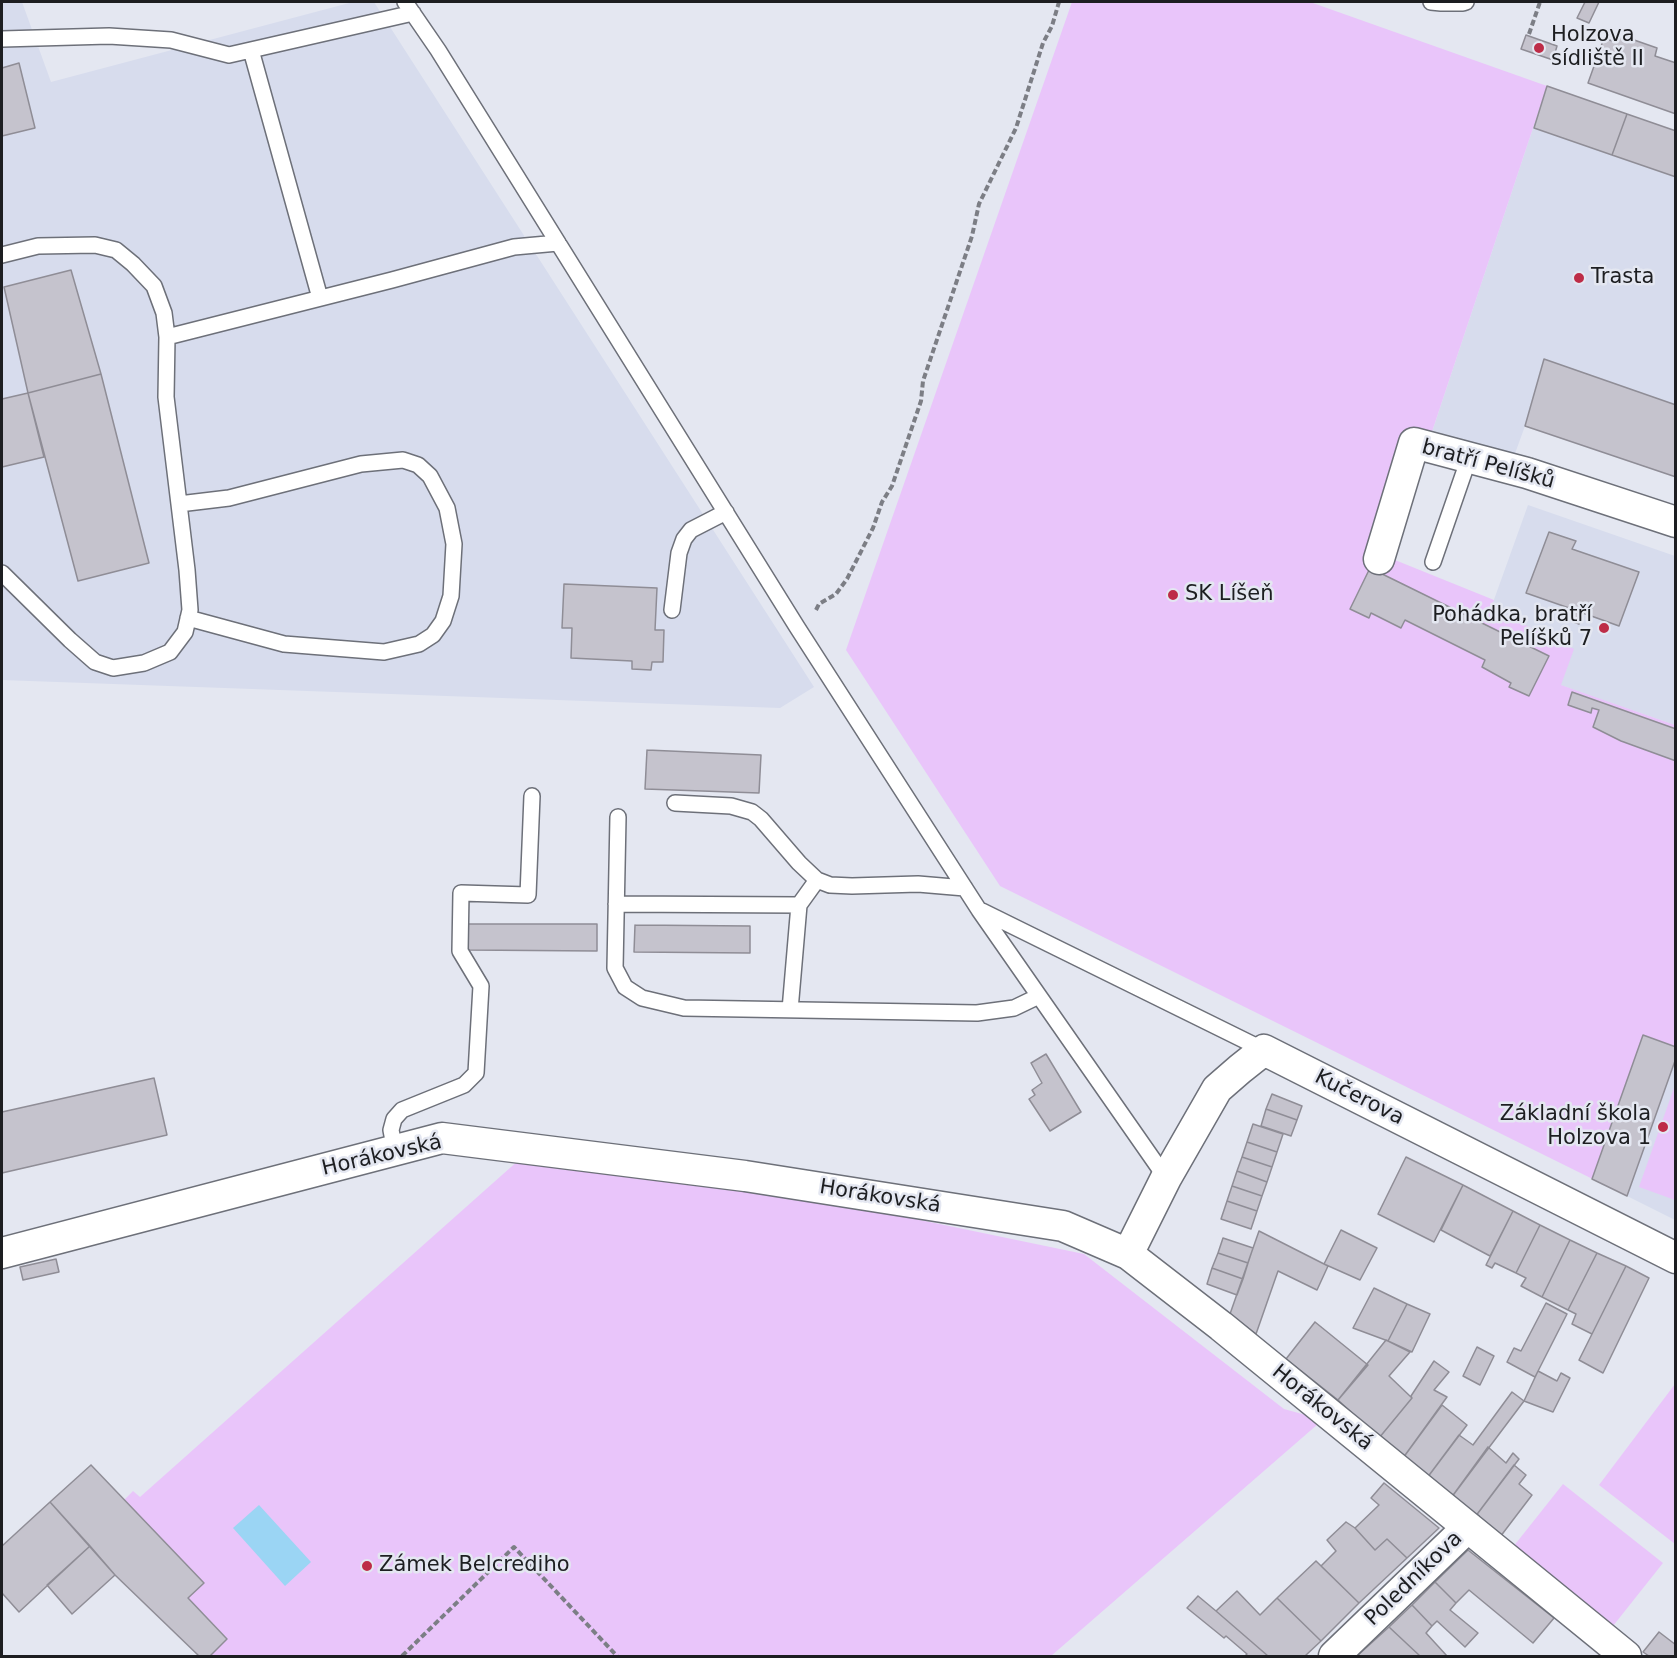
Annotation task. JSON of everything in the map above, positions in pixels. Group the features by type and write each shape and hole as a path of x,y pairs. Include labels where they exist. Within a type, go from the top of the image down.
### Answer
{"street":[{"name":"bratří Pelíšků","path":"1379,560 1414,443 1527,473 1676,522"},
{"path":"1128,1254 1166,1178 1217,1089 1264,1050"},
{"name":"Kučerova","path":"1264,1050 1676,1258"},
{"name":"Horákovská","path":"2,1253 442,1138 745,1176 1062,1226 1128,1254 1221,1326 1626,1656"},
{"name":"Poledníkova","path":"1334,1656 1468,1527"}],"lane":[{"path":"1431,2 1466,2"},
{"path":"2,39 109,36 171,40 229,55 409,7 797,627 979,910 1166,1178"},
{"path":"251,50 320,298"},
{"path":"167,337 514,247 558,243"},
{"path":"2,255 38,246 95,245 116,250 134,264 154,286 164,313 167,337 166,397 187,570 189,610 185,632 170,652 144,663 114,668 96,662 69,640 2,573"},
{"path":"1433,562 1468,458"},
{"path":"179,504 230,498 361,464 403,460 418,465 429,476 447,508 454,544 451,596 443,621 434,635 419,644 384,652 284,644 188,618"},
{"path":"672,610 679,553 684,539 691,530 726,512"},
{"path":"395,1151 391,1130 393,1119 402,1110 464,1085 476,1073 481,986 460,951 461,893 528,895 532,796"},
{"path":"675,803 732,806 752,812 817,880 830,885 918,884 965,888"},
{"path":"618,817 615,968 625,987 642,998 684,1008 977,1014 1014,1008 1039,996"},
{"path":"790,1010 799,905 817,880"},
{"path":"616,904 799,905"},
{"path":"979,910 1264,1050"}],"path":[{"path":"797,627 813,616 819,604 836,594 848,579 873,528 882,502 892,486 921,401 923,381 972,236 980,204 1016,128 1042,43 1052,26 1059,2"},
{"path":"1529,34 1540,2"},
{"path":"402,1656 514,1547 617,1656"}],"shaded area":[{"path":"2,2 22,2 51,82 353,2 374,2 814,687 780,708 2,680"},
{"name":"SK Líšeň","path":"1072,2 1310,2 1547,86 1390,558 1494,600 1491,608 1574,649 1561,685 1675,725 1675,1058 1627,1196 1000,886 846,650"},
{"name":"Trasta","path":"1547,86 1675,131 1675,477 1525,426 1513,459 1432,432"},
{"name":"Pohádka, bratří Pelíšků 7","path":"1528,505 1675,556 1675,725 1560,685 1491,608"},
{"name":"Základní škola Holzova 1","path":"1675,1058 1675,1220 1627,1196"},
{"path":"1675,1085 1675,1200 1639,1187"},
{"path":"520,1159 819,1199 1084,1254 1284,1409 1313,1417 1318,1424 1051,1656 210,1656 227,1638 188,1598 124,1500 133,1491 140,1497"},
{"path":"1675,1384 1675,1544 1599,1485"},
{"path":"1563,1484 1663,1563 1613,1626 1513,1547"}],"water":[{"path":"259,1505 311,1562 285,1586 233,1528"}],"building":[{"path":"1585,2 1599,2 1589,23 1577,18"},
{"path":"1617,34 1657,48 1655,56 1676,63 1676,114 1588,83 1604,38 1615,42"},
{"name":"Holzova sídliště II","path":"1526,35 1557,46 1553,60 1521,49"},
{"path":"19,63 35,128 2,136 2,68"},
{"path":"1547,86 1627,114 1612,155 1534,128"},
{"path":"1627,114 1676,131 1676,177 1612,155"},
{"path":"71,270 101,374 28,393 4,287"},
{"path":"1544,359 1676,405 1676,477 1525,426"},
{"path":"101,374 149,563 78,581 28,393"},
{"path":"28,393 44,457 2,467 2,399"},
{"path":"1549,532 1576,541 1572,549 1639,572 1619,626 1583,613 1579,624 1565,619 1569,608 1526,593"},
{"path":"1370,568 1549,656 1529,696 1509,687 1511,683 1482,667 1485,660 1405,620 1401,628 1371,613 1369,618 1350,609"},
{"path":"564,584 657,588 655,630 664,630 663,662 652,662 651,670 632,669 632,661 571,658 572,628 562,628"},
{"path":"1572,692 1676,729 1676,761 1621,741 1593,727 1599,710 1592,708 1591,713 1568,705"},
{"path":"647,750 761,755 759,793 645,789"},
{"path":"467,924 597,924 597,951 467,950"},
{"path":"635,925 750,926 750,953 634,952"},
{"path":"1643,1035 1676,1047 1676,1058 1627,1196 1592,1179"},
{"path":"1046,1054 1081,1112 1050,1131 1029,1099 1035,1095 1032,1090 1042,1083 1031,1063"},
{"path":"154,1078 167,1135 2,1173 2,1112"},
{"path":"1272,1094 1302,1106 1297,1120 1266,1109"},
{"path":"1266,1109 1297,1120 1291,1136 1261,1126"},
{"path":"1253,1124 1283,1134 1277,1152 1247,1142"},
{"path":"1247,1142 1277,1152 1272,1167 1242,1157"},
{"path":"1242,1157 1272,1167 1267,1182 1237,1171"},
{"path":"1406,1157 1463,1185 1434,1242 1378,1214"},
{"path":"1237,1171 1267,1182 1262,1196 1232,1186"},
{"path":"1463,1185 1513,1211 1490,1256 1441,1230"},
{"path":"1232,1186 1262,1196 1257,1211 1227,1201"},
{"path":"1227,1201 1257,1211 1251,1229 1221,1219"},
{"path":"1513,1211 1540,1225 1516,1273 1495,1263 1492,1268 1486,1265"},
{"path":"1540,1225 1570,1240 1542,1297 1521,1286 1526,1278 1516,1273"},
{"path":"1341,1230 1377,1248 1360,1280 1324,1264"},
{"path":"1259,1231 1328,1266 1317,1290 1278,1271 1256,1334 1230,1314"},
{"path":"1223,1238 1253,1248 1248,1263 1218,1253"},
{"path":"1570,1240 1597,1253 1568,1310 1542,1297"},
{"path":"1218,1253 1248,1263 1243,1279 1212,1268"},
{"path":"1597,1253 1626,1266 1592,1334 1572,1324 1576,1314 1568,1310"},
{"path":"56,1259 59,1272 23,1280 20,1267"},
{"path":"1626,1266 1649,1278 1603,1373 1579,1360"},
{"path":"1212,1268 1243,1279 1237,1295 1207,1284"},
{"path":"1374,1288 1407,1304 1388,1341 1353,1328"},
{"path":"1546,1303 1567,1314 1535,1377 1507,1362 1514,1348 1521,1351"},
{"path":"1407,1304 1430,1314 1412,1352 1388,1341"},
{"path":"1315,1322 1368,1365 1338,1400 1286,1359"},
{"path":"1386,1340 1410,1352 1389,1376 1412,1398 1379,1438 1338,1400"},
{"path":"1477,1347 1494,1356 1480,1385 1463,1376"},
{"path":"1434,1361 1449,1372 1434,1390 1447,1397 1403,1458 1379,1438 1412,1398 1411,1396"},
{"path":"1538,1371 1557,1381 1561,1373 1570,1378 1553,1412 1524,1401"},
{"path":"1512,1392 1524,1401 1451,1498 1427,1478 1459,1435 1473,1445"},
{"path":"1442,1405 1467,1425 1427,1478 1403,1458"},
{"path":"1488,1447 1506,1463 1513,1453 1519,1459 1475,1517 1451,1498"},
{"path":"91,1465 204,1583 188,1598 227,1639 210,1656 199,1656 115,1575 50,1502"},
{"path":"1514,1465 1526,1475 1519,1484 1532,1495 1500,1537 1475,1517"},
{"path":"1384,1483 1439,1528 1407,1558 1387,1539 1375,1550 1355,1528 1379,1505 1371,1498"},
{"path":"50,1502 90,1546 19,1612 2,1593 2,1546"},
{"path":"1346,1522 1355,1528 1375,1550 1387,1539 1407,1558 1359,1603 1321,1566 1336,1551 1327,1540"},
{"path":"90,1546 115,1575 72,1614 47,1585"},
{"path":"1468,1550 1554,1618 1533,1643 1469,1590 1456,1603 1435,1582"},
{"path":"1316,1561 1359,1603 1321,1641 1277,1598"},
{"path":"1435,1582 1456,1603 1450,1610 1478,1633 1465,1647 1437,1621 1432,1626 1412,1605"},
{"path":"1237,1591 1260,1615 1277,1598 1321,1641 1305,1656 1268,1656 1216,1611"},
{"path":"1198,1596 1268,1656 1245,1656 1247,1654 1226,1636 1224,1638 1187,1608"},
{"path":"1412,1605 1432,1626 1426,1633 1447,1656 1420,1656 1389,1627"},
{"path":"1389,1627 1420,1656 1357,1656"},
{"path":"1659,1632 1676,1645 1676,1656 1649,1656 1643,1652"}],"place":[{"name":"Holzova sídliště II","path":"1539,48"},
{"name":"Trasta","path":"1579,278"},
{"name":"SK Líšeň","path":"1173,595"},
{"name":"Pohádka, bratří Pelíšků 7","path":"1604,628"},
{"name":"Základní škola Holzova 1","path":"1663,1127"},
{"name":"Zámek Belcrediho","path":"367,1566"}]}
